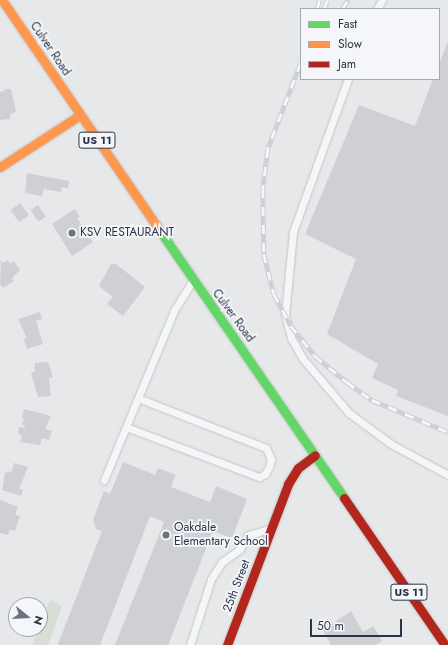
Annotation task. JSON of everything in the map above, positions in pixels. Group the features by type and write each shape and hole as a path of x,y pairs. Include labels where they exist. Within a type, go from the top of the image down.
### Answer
{"main road":[{"name":"Culver Road","path":"2,0 445,645"},
{"path":"0,167 80,115"},
{"name":"25th Street","path":"227,645 288,484 298,468 315,455"}],"lane":[{"path":"348,80 294,232 285,315 291,338 304,359 349,413 391,444 448,475"},
{"path":"104,480 175,309 193,280"},
{"path":"126,427 259,477 265,474 269,467 271,459 266,448 138,398"},
{"path":"190,645 211,579 222,562 240,549 248,535 272,528"}],"shaded area":[{"path":"50,600 62,606 48,645 32,645 35,637 48,637 48,605"}],"building":[{"path":"448,41 448,416 396,396 398,390 372,378 378,364 327,334 356,259 305,234 359,105 415,126 433,80 440,80 440,61"},
{"path":"5,89 11,89 16,112 10,114 10,119 0,120 0,92 5,91"},
{"path":"27,173 69,181 68,188 62,187 61,192 44,189 42,196 25,193"},
{"path":"20,203 29,215 19,222 10,210"},
{"path":"38,205 46,217 38,222 31,210"},
{"name":"KSV RESTAURANT","path":"75,209 80,217 77,218 93,242 72,256 52,224"},
{"path":"1,260 3,263 8,260 10,264 14,261 20,270 12,278 14,281 3,288 0,284"},
{"path":"111,264 116,264 145,287 123,316 107,304 113,297 99,286"},
{"path":"40,312 42,319 36,321 43,344 27,349 24,339 27,338 18,319"},
{"path":"48,362 53,377 49,378 51,396 38,397 31,373 35,371 35,363"},
{"path":"24,409 51,416 45,429 52,431 49,440 42,438 40,445 20,442 22,437 18,432 19,427 24,428 25,425 22,425 24,419 22,418"},
{"path":"123,462 155,475 158,468 176,475 171,487 210,502 216,486 247,499 232,538 213,531 168,645 115,645 164,522 150,516 100,645 60,645 58,644 102,531 96,529 93,520 104,491 110,494"},
{"path":"14,463 28,467 19,489 23,490 21,496 2,490 5,473 12,471"},
{"path":"0,500 18,507 15,515 20,516 15,531 10,529 8,535 0,533"},
{"path":"351,611 363,632 373,626 382,641 375,645 331,645 323,630"}],"railway":[{"path":"317,8 319,0"},
{"path":"324,8 327,0"},
{"path":"343,8 348,0"},
{"path":"300,66 268,149 263,189 264,254 274,294 291,326 315,356 347,382 372,400 448,432"}],"traffic: fast":[{"path":"158,228 344,498"}],"traffic: slow":[{"path":"2,0 158,228"},
{"path":"0,167 80,115"}],"traffic: jam":[{"path":"227,645 288,484 298,468 315,455"},
{"path":"344,498 445,645"}],"place":[{"name":"KSV RESTAURANT","path":"72,233"},
{"name":"Oakdale Elementary School","path":"166,535"}]}
